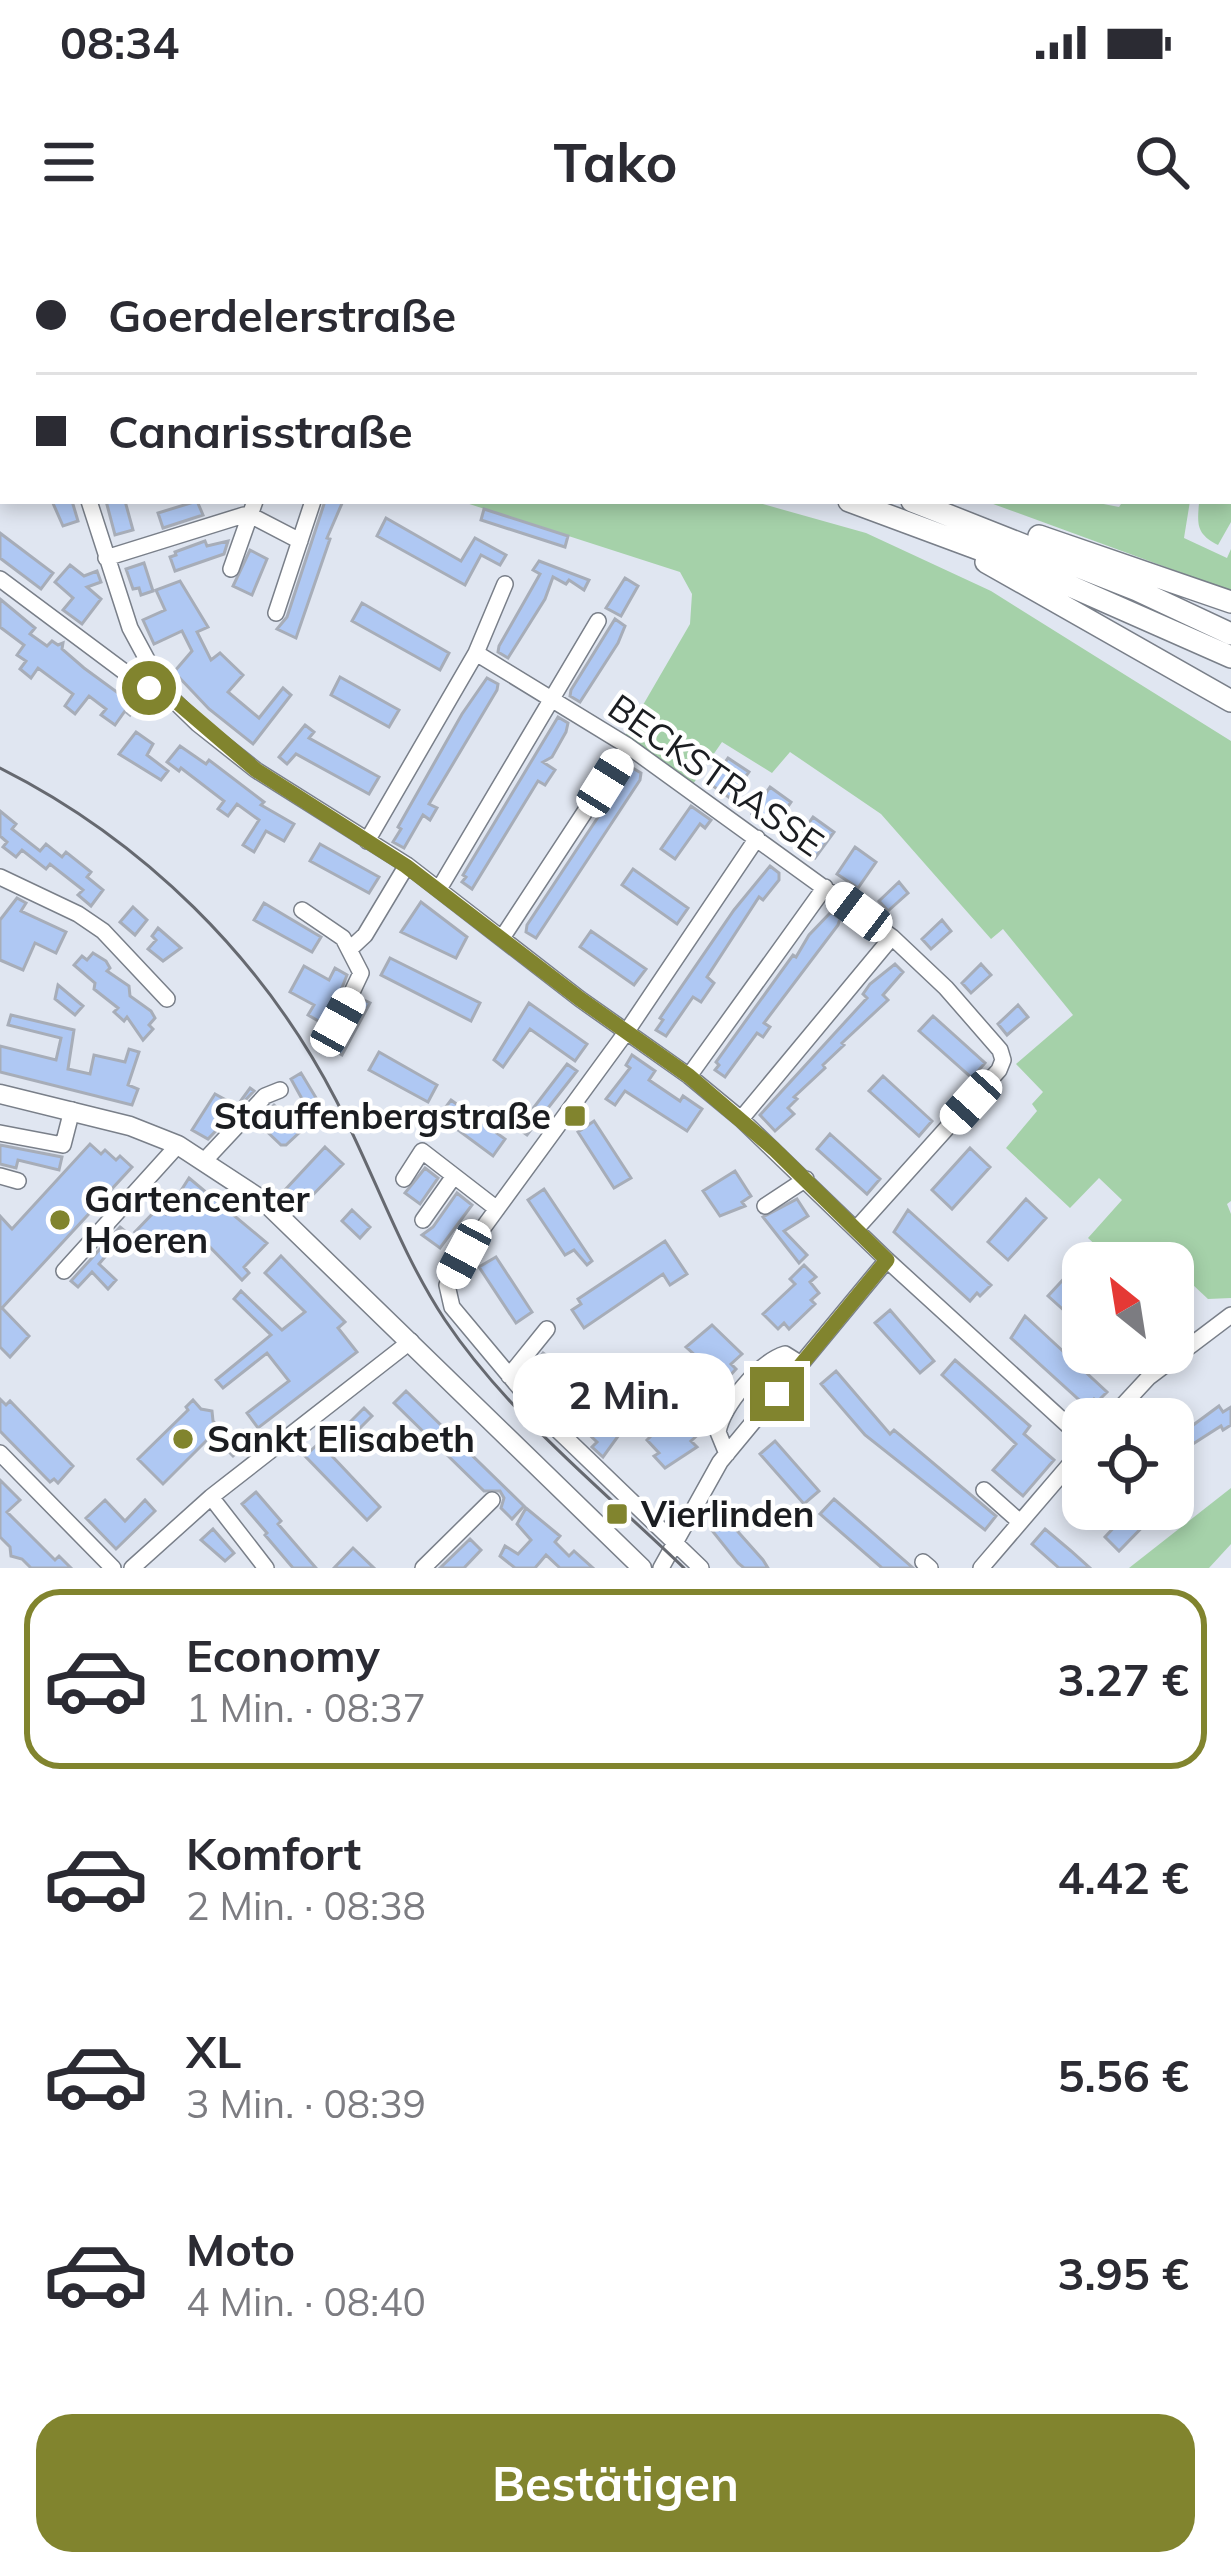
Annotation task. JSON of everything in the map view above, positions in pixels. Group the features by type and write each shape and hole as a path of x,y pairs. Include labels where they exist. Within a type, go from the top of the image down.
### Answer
{"highway":[{"path":"857,504 1027,567 1231,657"},
{"path":"920,504 1137,590 1231,634"},
{"path":"964,520 1046,538 1231,602"},
{"path":"934,532 1231,701"}],"main road":[{"path":"0,1094 72,1110 178,1145 265,1202 642,1568"}],"street":[{"path":"90,504 130,628 164,691"},
{"path":"276,613 313,504"},
{"path":"106,558 253,508"},
{"path":"253,508 300,541"},
{"path":"230,569 253,508"},
{"path":"0,579 134,679 164,691 256,770 439,889 689,1076 1062,1419"},
{"path":"367,841 476,653 506,584"},
{"path":"439,889 598,621"},
{"name":"BECKSTRASSE","path":"476,653 628,746 892,937 946,988 1000,1050 999,1070 857,1228"},
{"path":"502,938 628,746"},
{"path":"701,1568 544,1418 452,1307 447,1285 464,1254 627,1031 757,838"},
{"path":"350,949 365,935 406,866"},
{"path":"0,877 103,931 167,999"},
{"path":"689,1076 825,887"},
{"path":"302,910 343,938 361,973 338,1022"},
{"path":"741,1119 892,937"},
{"path":"206,1160 265,1096 280,1090"},
{"path":"0,1133 63,1145 72,1110"},
{"path":"64,1270 178,1145"},
{"path":"404,1179 422,1151 497,1209"},
{"path":"0,1176 18,1181"},
{"path":"423,1220 454,1176"},
{"path":"765,1206 806,1179"},
{"path":"661,1568 727,1454 887,1260"},
{"path":"1130,1398 1149,1377 1231,1315"},
{"path":"509,1376 547,1329"},
{"path":"132,1568 212,1497 411,1341"},
{"path":"727,1454 718,1432 725,1412 771,1359 785,1354 801,1364"},
{"path":"0,1453 113,1568"},
{"path":"981,1568 1062,1473"},
{"path":"984,1490 1020,1522"},
{"path":"212,1497 266,1568"},
{"path":"423,1568 491,1500"}],"green space":[{"path":"469,504 763,504 866,533 991,591 1231,741 1231,1201 1227,1204 1231,1298 1208,1299 1194,1286 1194,1242 1092,1242 1088,1238 1122,1200 1099,1178 1070,1208 1006,1148 1037,1111 1032,1104 1043,1092 1016,1064 1073,1015 1003,929 991,939 881,814 790,752 772,773 722,742 693,784 625,736 690,624 692,594 680,572"},
{"path":"993,504 1190,504 1184,538 1227,558 1231,549 1231,591"},
{"path":"1199,504 1231,504 1231,522 1218,545 1206,537 1198,518"},
{"path":"1231,1488 1231,1544 1209,1568 1129,1568 1177,1530 1194,1530 1194,1517"}],"building":[{"path":"53,504 73,504 78,521 63,526"},
{"path":"107,504 126,504 133,530 115,535"},
{"path":"198,504 203,515 163,528 158,513"},
{"path":"324,504 342,504 296,638 277,629 287,617"},
{"path":"484,509 568,536 565,547 481,520"},
{"path":"386,518 461,561 475,538 506,555 500,565 481,555 465,585 377,536"},
{"path":"0,533 53,573 41,589 0,558"},
{"path":"205,541 207,546 228,541 224,554 175,571 170,557 175,552"},
{"path":"250,550 267,559 252,595 233,586"},
{"path":"539,561 589,580 584,590 553,577 545,599 508,658 498,652 499,646 540,574 533,570"},
{"path":"144,563 153,591 141,595 139,588 133,589 126,569"},
{"path":"70,565 84,576 97,571 101,582 87,587 101,599 82,624 63,610 73,598 55,582"},
{"path":"625,578 638,586 621,616 606,608"},
{"path":"180,581 208,627 197,632 211,660 220,653 243,675 228,692 259,718 283,688 291,695 253,744 209,709 174,672 192,651 182,631 154,644 143,620 165,610 156,590"},
{"path":"0,599 35,628 30,634 47,646 52,641 63,643 62,649 84,668 136,706 130,715 125,711 115,725 101,715 106,709 89,696 75,714 65,706 73,694 38,668 31,678 20,669 26,661 17,655 24,645 0,627"},
{"path":"362,603 449,653 440,670 352,621"},
{"path":"615,619 625,626 618,643 580,702 570,696 571,690"},
{"path":"340,677 399,710 389,727 331,695"},
{"path":"487,678 498,684 497,690 429,804 437,808 430,820 423,815 404,848 393,842 398,827"},
{"path":"558,717 568,723 566,732 552,757 543,762 555,770 545,785 538,781 472,889 462,882 463,875"},
{"path":"305,725 314,732 309,738 379,777 369,794 296,754 287,764 279,757"},
{"path":"136,732 153,744 147,755 168,771 161,780 119,754"},
{"path":"180,746 206,764 209,760 264,802 261,805 294,824 284,841 266,831 254,852 243,845 259,820 237,804 228,816 218,809 224,801 167,762"},
{"path":"728,758 749,772 730,798 710,784"},
{"path":"631,767 641,773 640,780 536,938 526,932 527,925"},
{"path":"770,787 791,802 773,828 752,814"},
{"path":"691,806 711,820 705,828 700,824 675,859 661,849"},
{"path":"0,811 16,824 12,829 40,851 46,844 62,857 66,852 91,872 87,877 103,890 91,906 78,895 83,890 50,864 46,869 22,850 16,857 3,847 7,842 0,836"},
{"path":"813,817 834,832 815,858 794,844"},
{"path":"320,844 379,877 369,893 310,861"},
{"path":"855,847 876,862 858,888 837,874"},
{"path":"770,866 779,873 779,880 763,900 759,897 707,977 714,983 701,1002 693,997 666,1036 656,1030 734,910"},
{"path":"633,869 688,908 677,924 622,885"},
{"path":"899,882 908,893 888,911 879,901"},
{"path":"17,898 26,903 21,911 66,932 56,953 35,943 23,970 0,960 0,920"},
{"path":"421,902 467,937 456,958 401,932"},
{"path":"264,903 321,937 312,952 254,920"},
{"path":"133,907 147,920 135,935 120,922"},
{"path":"831,912 840,919 838,925 764,1023 770,1027 763,1037 757,1033 725,1077 715,1070 716,1062 793,955"},
{"path":"942,920 951,931 931,949 922,939"},
{"path":"158,928 181,948 163,961 148,949"},
{"path":"591,931 646,969 634,985 580,947"},
{"path":"93,953 106,961 107,971 129,986 130,996 151,1011 153,1029 143,1040 127,1017 124,1021 114,1012 118,1008 74,965"},
{"path":"390,958 480,1003 471,1021 381,975"},
{"path":"895,964 903,972 883,995 888,1000 794,1097 788,1108 794,1114 775,1131 760,1115 867,998 863,994 870,984"},
{"path":"981,964 991,975 971,993 962,983"},
{"path":"304,966 329,980 335,968 347,975 327,1026 308,1015 314,1005 290,992"},
{"path":"58,985 83,1006 75,1015 55,999"},
{"path":"362,999 370,1003 342,1055 332,1049"},
{"path":"529,1003 587,1044 575,1061 530,1029 503,1067 494,1060"},
{"path":"1018,1005 1028,1017 1007,1035 998,1024"},
{"path":"11,1015 74,1030 68,1069 90,1074 94,1055 125,1062 129,1049 139,1052 128,1085 138,1089 132,1105 0,1072 0,1046 56,1060 61,1038 8,1025"},
{"path":"933,1016 985,1063 972,1078 919,1031"},
{"path":"379,1052 437,1085 428,1102 369,1070"},
{"path":"632,1055 655,1071 649,1080 702,1109 687,1131 625,1091 615,1105 606,1099 630,1068 626,1065"},
{"path":"567,1064 577,1071 527,1135 509,1122 516,1113 525,1119"},
{"path":"301,1073 327,1116 317,1126 291,1079"},
{"path":"883,1076 932,1121 919,1136 869,1091"},
{"path":"250,1088 254,1091 208,1139 192,1130 215,1094 237,1106"},
{"path":"451,1100 505,1139 493,1156 439,1116"},
{"path":"274,1105 301,1131 286,1145 257,1122"},
{"path":"594,1121 631,1178 614,1188 578,1132"},
{"path":"830,1134 880,1179 867,1194 817,1149"},
{"path":"90,1144 116,1160 120,1156 132,1167 2,1308 29,1336 10,1357 0,1347 0,1216 12,1229"},
{"path":"0,1145 62,1157 59,1170 18,1160 16,1168 0,1164"},
{"path":"325,1147 343,1164 301,1207 284,1191"},
{"path":"970,1148 990,1167 952,1209 932,1190"},
{"path":"425,1168 438,1178 420,1204 405,1193"},
{"path":"735,1171 751,1196 742,1202 745,1206 720,1216 703,1191"},
{"path":"189,1178 267,1243 244,1267 249,1273 242,1280 200,1237 196,1241 190,1236 177,1249 170,1242 164,1249 151,1236 148,1240 135,1232 159,1207 166,1214"},
{"path":"544,1189 592,1261 587,1265 574,1250 565,1255 528,1200"},
{"path":"457,1193 472,1205 440,1248 422,1235"},
{"path":"797,1199 808,1216 784,1231 807,1255 799,1263 763,1217"},
{"path":"1026,1199 1046,1218 1008,1260 988,1242"},
{"path":"352,1210 370,1227 360,1238 342,1221"},
{"path":"908,1210 991,1285 980,1296 977,1293 970,1301 894,1232"},
{"path":"120,1227 126,1232 99,1264 116,1280 108,1289 92,1272 78,1287 71,1281"},
{"path":"665,1241 687,1274 670,1285 663,1274 584,1328 572,1310 581,1304 578,1299"},
{"path":"281,1256 345,1322 338,1328 357,1352 258,1428 247,1413 289,1381 267,1353 223,1388 216,1380 271,1335 234,1299 241,1291 282,1330 305,1312 265,1273"},
{"path":"496,1257 532,1312 516,1323 479,1267"},
{"path":"804,1265 816,1277 810,1282 819,1293 811,1300 815,1304 789,1329 784,1323 778,1329 763,1314 795,1284 790,1279"},
{"path":"1062,1281 1062,1309 1048,1296"},
{"path":"890,1310 934,1361 920,1373 875,1323"},
{"path":"1025,1316 1062,1350 1062,1374 1088,1374 1107,1392 1101,1398 1077,1398 1011,1338"},
{"path":"712,1325 742,1354 731,1364 736,1369 725,1381 720,1376 708,1388 696,1376 700,1372 690,1362 696,1356 686,1347"},
{"path":"543,1353 566,1370 551,1391 527,1373"},
{"path":"955,1360 1030,1426 1024,1434 1054,1460 1023,1496 993,1470 1016,1444 942,1375"},
{"path":"836,1371 890,1434 894,1430 996,1516 985,1530 865,1435 821,1384"},
{"path":"591,1390 615,1413 603,1425 619,1435 603,1457 592,1447 597,1442 579,1425 583,1420 576,1414 574,1401"},
{"path":"406,1391 524,1506 512,1519 501,1508 500,1491 484,1491 394,1403"},
{"path":"0,1399 6,1405 10,1401 73,1466 58,1483 50,1482 0,1431"},
{"name":"Sankt Elisabeth","path":"193,1400 201,1409 212,1411 213,1421 241,1449 233,1456 212,1435 163,1484 138,1459"},
{"path":"674,1401 702,1431 691,1441 697,1447 665,1468 654,1456 659,1453 647,1440 652,1435 644,1426"},
{"path":"1219,1406 1223,1412 1231,1407 1231,1425 1194,1443 1194,1424"},
{"path":"364,1408 372,1416 332,1456 380,1507 367,1520 305,1456 319,1443 324,1448"},
{"path":"775,1441 819,1491 804,1504 760,1454"},
{"path":"0,1480 20,1500 7,1512 55,1560 59,1556 71,1568 31,1568 11,1556 10,1547 0,1537"},
{"path":"256,1492 316,1568 293,1568 265,1535 242,1504"},
{"path":"834,1499 913,1568 882,1568 820,1514"},
{"path":"105,1500 125,1521 145,1500 155,1511 116,1549 86,1518"},
{"path":"526,1508 560,1536 555,1542 569,1556 574,1551 593,1568 560,1568 546,1555 535,1568 515,1568 500,1556 505,1546 518,1554 531,1540 517,1524"},
{"path":"724,1516 768,1568 744,1568 738,1563 710,1528"},
{"path":"213,1529 234,1553 225,1561 201,1540"},
{"path":"1045,1529 1090,1568 1059,1568 1032,1544"},
{"path":"1112,1530 1140,1530 1119,1551 1105,1537"},
{"path":"470,1539 481,1550 464,1568 440,1568"},
{"path":"353,1548 374,1568 334,1568"}],"tram line":[{"path":"0,768 52,797 150,867 235,951 306,1048 336,1100 414,1267 445,1320 497,1387 557,1450 684,1568"}],"place":[{"name":"Stauffenbergstraße","path":"575,1116"},
{"name":"Gartencenter Hoeren","path":"60,1220"},
{"name":"Sankt Elisabeth","path":"183,1439"},
{"name":"Vierlinden","path":"617,1514"}],"route":[{"path":"149,688 164,691 256,770 406,866 689,1076 774,1149 887,1260 777,1394"}]}
